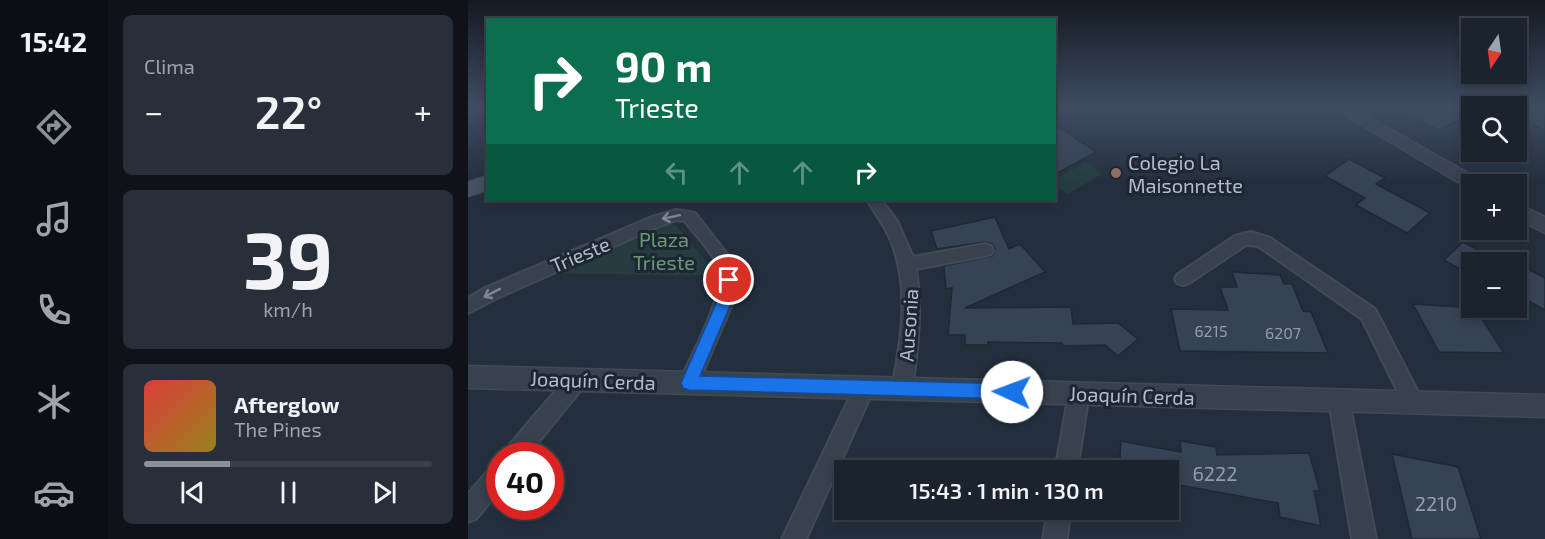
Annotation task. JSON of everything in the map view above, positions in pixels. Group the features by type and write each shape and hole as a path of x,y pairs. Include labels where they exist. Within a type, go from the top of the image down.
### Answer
{"main road":[{"path":"468,189 486,184"}],"street":[{"path":"1384,132 1461,177"},
{"name":"Ausonia","path":"875,201 894,227 908,264 912,314 902,389"},
{"name":"Trieste","path":"468,306 491,293 657,221 676,215 690,217 725,263 729,280 725,299 689,383"},
{"path":"1527,215 1545,225"},
{"path":"1183,279 1241,240 1251,238 1264,242 1369,314 1376,323 1413,402"},
{"path":"908,264 985,250"},
{"name":"Joaquín Cerda","path":"468,376 1545,406"},
{"path":"526,442 577,380"},
{"path":"794,539 864,388"},
{"path":"1068,460 1079,393"},
{"path":"1339,401 1364,539"},
{"path":"468,511 486,490"},
{"path":"1054,539 1057,520"}],"green space":[{"path":"1086,162 1102,174 1067,194 1056,186 1056,178"},
{"name":"Plaza Trieste","path":"664,223 676,225 718,276 543,273"}],"building":[{"path":"1056,132 1066,132 1096,152 1056,174"},
{"path":"1349,159 1385,178 1376,184 1430,213 1407,233 1356,205 1365,198 1325,176"},
{"path":"995,217 1009,249 1020,244 1045,272 965,308 1071,307 1073,324 1118,323 1138,339 1118,356 1105,345 1063,346 1062,343 988,342 988,345 965,345 965,335 948,335 952,288 946,289 944,266 992,256 995,249 992,244 985,242 937,249 931,231"},
{"path":"1463,242 1482,252 1461,252 1461,270 1444,260"},
{"path":"1527,269 1545,278 1545,310 1527,300"},
{"path":"1232,272 1280,275 1284,284 1292,284 1303,311 1311,312 1328,353 1180,351 1171,309 1228,310 1220,287 1237,287"},
{"path":"1413,304 1461,307 1461,318 1481,318 1504,353 1439,352"},
{"path":"1121,441 1181,452 1180,441 1216,447 1217,455 1309,453 1320,491 1314,491 1321,526 1280,517 1278,503 1179,485 1179,460 1120,460"},
{"path":"1392,454 1458,467 1481,539 1412,539"}],"place":[{"name":"Colegio La Maisonnette","path":"1116,173"}],"route":[{"path":"729,280 725,299 689,383 1012,392"}]}
